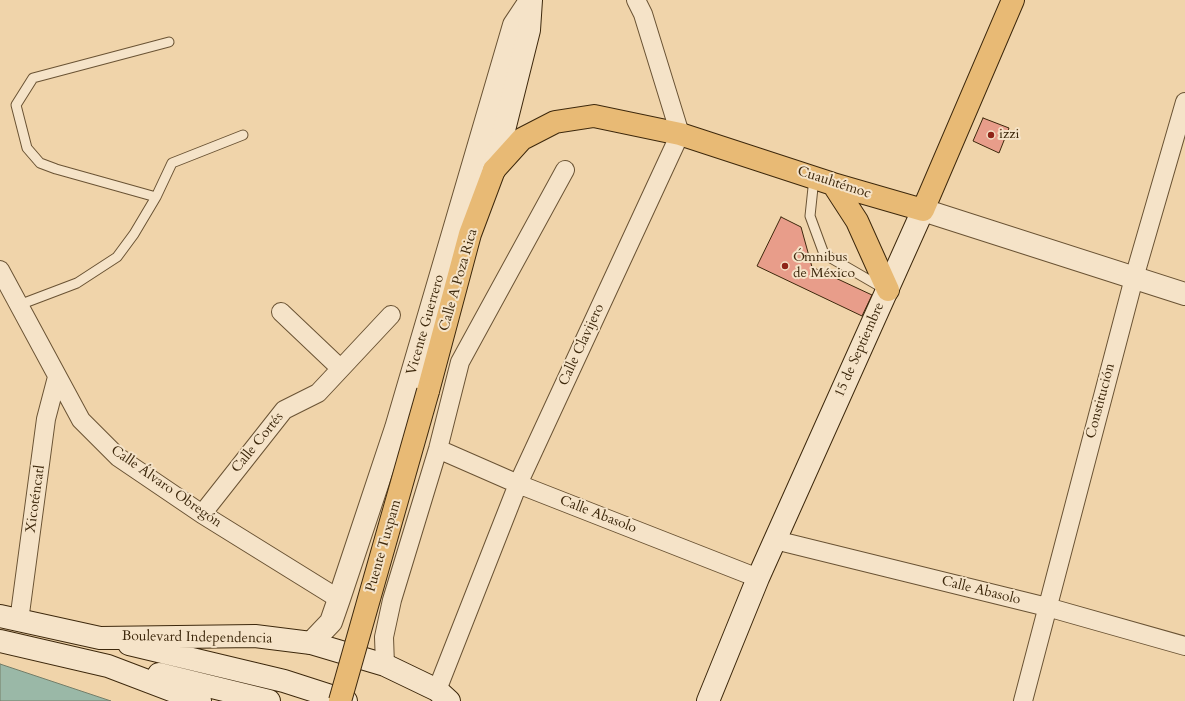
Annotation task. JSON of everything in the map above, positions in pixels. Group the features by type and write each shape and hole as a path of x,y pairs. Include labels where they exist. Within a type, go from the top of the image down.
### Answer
{"main road":[{"name":"Vicente Guerrero","path":"494,170 528,30 531,0"},
{"name":"Vicente Guerrero","path":"311,643 331,622 339,599 396,428 514,24 531,0"},
{"name":"15 de Septiembre","path":"708,701 758,578 888,290 1013,0"},
{"name":"Cuauhtémoc","path":"494,170 522,139 555,122 594,116 680,134 1185,294"},
{"name":"Calle A Poza Rica","path":"428,391 470,234 494,170"},
{"path":"824,180 857,221 888,290"},
{"name":"Puente Tuxpam","path":"340,701 428,391"},
{"name":"Boulevard Independencia","path":"9,619 100,638 284,681 346,701"},
{"name":"Boulevard Independencia","path":"100,638 255,636 311,643 385,665 443,696"},
{"path":"0,641 108,666 158,674 269,701"},
{"path":"108,666 200,701"}],"street":[{"path":"636,0 643,14 680,134"},
{"name":"Constitución","path":"1023,701 1046,607 1134,278 1185,102"},
{"name":"Calle Clavijero","path":"443,696 518,484 680,134"},
{"path":"385,665 384,637 392,600 438,449 460,362 565,170"},
{"name":"Calle Álvaro Obregón","path":"0,270 81,420 118,457 202,514 339,599"},
{"path":"281,312 340,368"},
{"name":"Calle Cortés","path":"202,514 284,410 318,393 391,315"},
{"name":"Xicoténcatl","path":"9,619 46,419 57,377"},
{"name":"Calle Abasolo","path":"438,449 518,484 758,578"},
{"name":"Calle Abasolo","path":"775,540 1046,607 1185,646"}],"lane":[{"path":"156,197 56,169 40,163 27,148 16,105 33,78 170,42"},
{"path":"19,305 76,283 117,257 134,234 156,197 172,163 243,135"},
{"path":"824,180 810,216 824,254 888,290"}],"shaded area":[{"path":"0,664 111,701 0,701"}],"building":[{"name":"izzi","path":"983,118 1009,128 999,153 973,141"},
{"name":"Ómnibus de México","path":"781,217 801,227 812,267 872,295 862,316 757,266"}],"place":[{"name":"izzi","path":"991,135"},
{"name":"Ómnibus de México","path":"785,266"}]}
